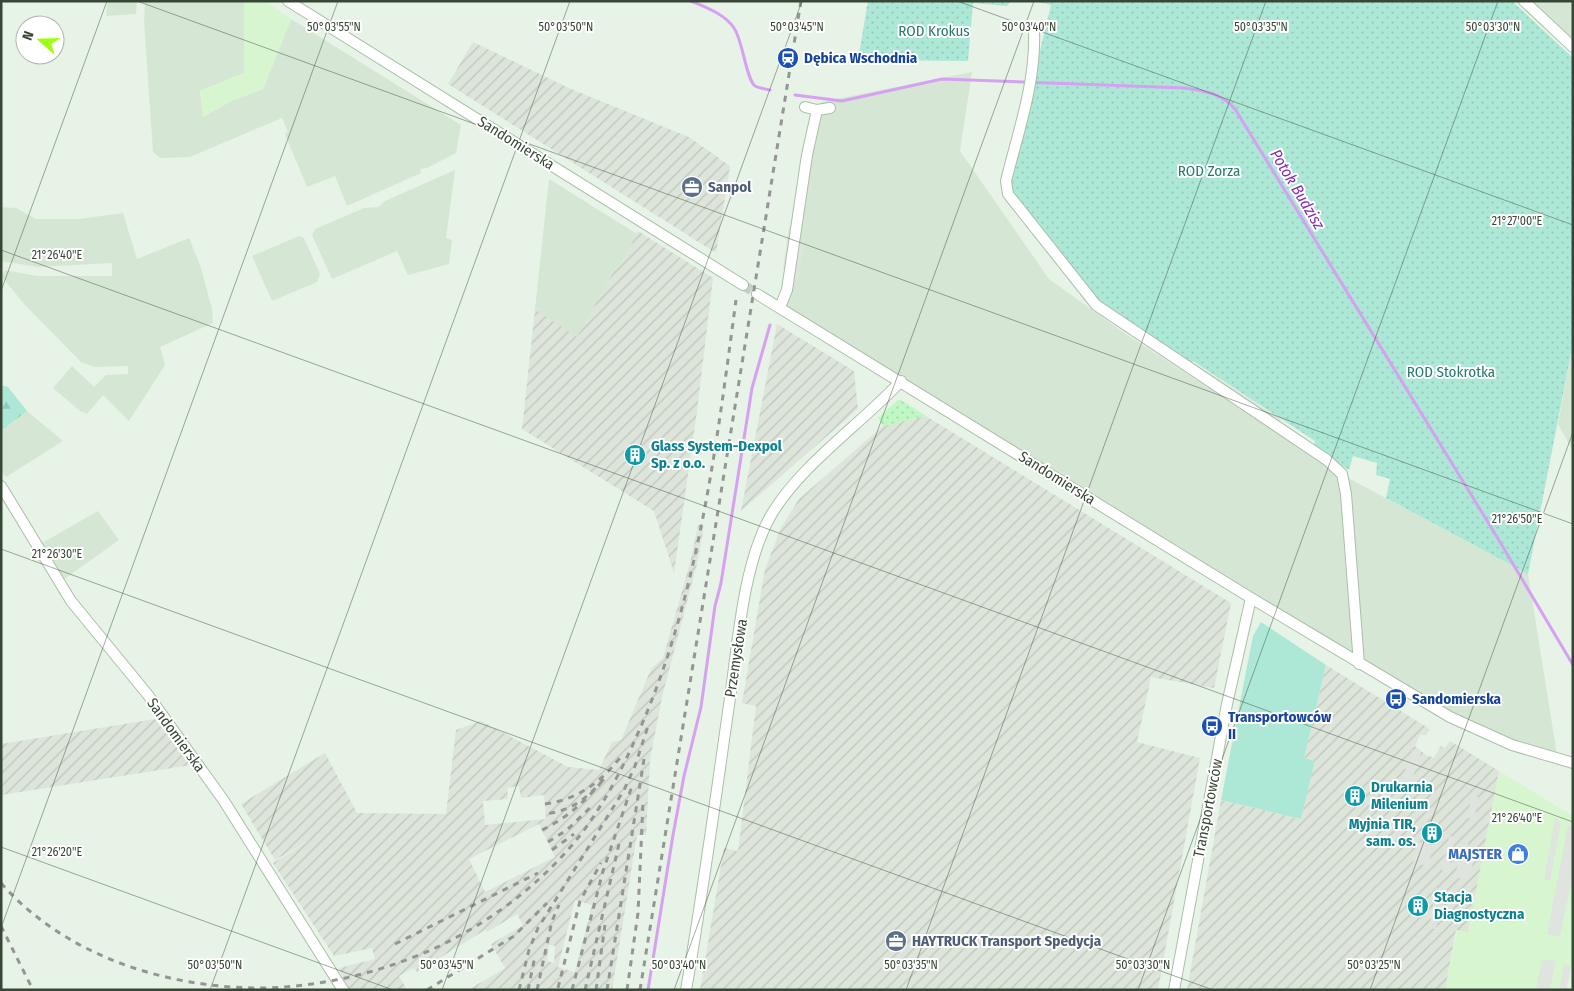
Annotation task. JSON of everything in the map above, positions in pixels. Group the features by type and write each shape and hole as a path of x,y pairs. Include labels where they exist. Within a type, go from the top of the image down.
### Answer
{"street":[{"name":"Sandomierska","path":"288,1 743,285"},
{"path":"1524,1 1573,47"},
{"path":"1034,32 1035,55 1029,90 1006,181 1006,190 1010,199 1091,301 1190,370 1327,460 1342,474 1346,494 1360,664"},
{"path":"805,108 817,110 830,108"},
{"path":"780,307 787,290 807,155 817,110"},
{"name":"Sandomierska","path":"757,294 1251,598 1450,717 1512,745 1544,753"},
{"name":"Przemysłowa","path":"686,990 746,595 757,548 770,518 786,493 901,381"},
{"name":"Sandomierska","path":"1,486 71,601 148,695 224,801 343,990"},
{"name":"Transportowców","path":"1174,990 1238,649 1251,598"},
{"path":"1544,753 1573,754"},
{"path":"1544,753 1573,763"},
{"path":"1544,753 1573,769"}],"shaded area":[{"path":"108,1 137,1 136,14 106,16"},
{"path":"145,1 244,1 244,73 200,91 203,117 231,101 263,89 291,19 461,125 456,153 427,168 420,169 421,173 347,206 335,176 307,187 285,134 288,132 282,118 190,157 160,158 153,152 144,21"},
{"path":"244,1 265,1 291,19 263,89 231,101 203,117 200,91 244,73"},
{"path":"1531,1 1573,1 1573,41"},
{"path":"473,42 571,89 689,137 730,166 716,253 448,84"},
{"path":"972,72 960,151 1049,279 1120,330 1335,471 1528,574 1558,761 1418,702 780,311 821,102"},
{"path":"455,170 446,238 452,240 449,264 408,275 397,251 332,279 312,235 315,229 364,208 378,207 385,201"},
{"path":"549,179 637,234 577,338 535,309"},
{"path":"1,207 16,208 36,219 79,219 123,213 137,259 189,238 200,265 212,309 213,323 160,347 165,365 129,421 103,395 87,414 80,411 53,388 72,366 94,387 106,375 128,374 128,366 94,367 81,362 24,304 2,277 5,270 37,276 112,276 112,263 38,267 1,261"},
{"path":"789,227 793,227 786,269 783,269"},
{"name":"Glass System-Dexpol Sp. z o.o.","path":"638,231 713,278 697,411 674,573 654,511 522,429 535,309 577,337 614,271 622,263"},
{"path":"299,236 304,238 320,274 317,282 272,301 252,256"},
{"path":"797,244 804,245 798,278 792,277"},
{"path":"777,324 854,371 858,409 741,511"},
{"path":"1573,343 1573,451 1558,424"},
{"path":"1196,364 1281,419 1279,426 1193,369"},
{"path":"27,411 63,441 6,477 1,471 1,431"},
{"path":"926,416 1231,603 1214,688 1151,677 1137,742 1200,758 1158,990 700,990 724,848 738,851 756,706 742,703 765,569 781,528 799,499 883,426"},
{"path":"98,511 119,540 63,580 42,543"},
{"path":"698,525 704,526 697,564 662,697 650,760 646,835 637,835 612,990 468,990 505,968 491,944 523,925 517,914 487,932 485,930 417,972 414,968 399,976 407,990 349,990 339,968 375,959 372,948 334,956 273,863 312,839 275,860 241,804 325,753 357,813 446,814 456,730 481,721 568,767 599,770 612,742 621,740 651,669 663,658 690,563","holes":["519,786 521,798 544,795 546,819 485,825 483,801 508,799 507,788","539,824 555,857 485,892 469,859","575,900 592,905 575,972 558,967","549,945 555,946 554,963 547,961"]},
{"path":"1326,665 1430,729 1426,735 1420,735 1415,746 1426,755 1434,758 1441,746 1445,748 1450,741 1499,771 1468,932 1456,930 1445,990 1187,990 1221,800 1301,819 1315,761 1304,758"},
{"path":"155,719 191,765 1,795 1,744"},
{"path":"1412,750 1421,753 1410,785 1402,780"},
{"path":"1499,771 1573,816 1573,961 1567,990 1445,990 1457,930 1468,931"},
{"path":"1472,794 1478,797 1474,821 1468,817"},
{"path":"1555,818 1561,822 1550,881 1544,879"},
{"path":"1568,825 1573,828 1573,873 1560,937 1547,934"},
{"path":"1449,836 1455,837 1448,873 1442,871"},
{"path":"1463,839 1468,840 1468,848 1475,850 1471,872 1466,879 1455,877"},
{"path":"1417,842 1432,845 1429,866 1413,863"},
{"path":"1436,888 1443,889 1436,929 1429,928"},
{"path":"1542,959 1556,961 1550,990 1536,990"},
{"path":"1564,964 1571,966 1566,990 1559,990"}],"green space":[{"name":"ROD Krokus","path":"868,1 1011,1 1007,6 973,3 968,61 858,60"},
{"path":"1034,1 1512,1 1573,58 1573,343 1528,574 1386,498 1390,479 1376,475 1377,463 1353,456 1349,470 1313,447 1315,441 1193,361 1190,366 1098,303 1014,198 1009,180 1051,5"},
{"path":"1,385 8,387 27,411 1,431"},
{"path":"1261,622 1326,665 1304,758 1315,761 1301,819 1221,800 1253,636"}],"sand":[{"path":"898,400 926,416 883,426 878,418"}],"waterway":[{"name":"Potok Budzisz","path":"691,1 714,12 730,23 740,42 752,82 757,87 770,90"},
{"name":"Potok Budzisz","path":"795,95 842,101 942,79 1185,88 1206,92 1224,99 1235,109 1497,537 1573,665"},
{"path":"648,990 684,776 701,707 715,606 721,583 752,388 770,325"}],"tunnel":[{"path":"743,285 757,294"}],"railway":[{"path":"640,990 801,1"},
{"path":"1,883 27,909 56,931 88,949 121,964 157,975 229,987 288,987 330,981 371,972 431,950 470,930 508,905 558,860 595,815 638,734 664,667 680,616 704,512 722,406 736,300"},
{"path":"519,990 529,950 538,928 624,790 635,766 649,723"},
{"path":"607,990 645,753"},
{"path":"545,804 558,802 580,793 607,772 623,754"},
{"path":"542,830 561,819 576,807 591,794 605,778 592,792 571,807 545,814"},
{"path":"572,990 603,871 632,786"},
{"path":"627,990 638,913 643,803"},
{"path":"548,842 567,830 594,804"},
{"path":"552,850 574,834"},
{"path":"585,990 619,844"},
{"path":"558,988 580,901 601,863"},
{"path":"395,944 538,873"},
{"path":"427,990 514,936 547,903"},
{"path":"537,990 552,921 559,905"},
{"path":"596,990 605,925"},
{"path":"1,926 33,990"},
{"path":"528,990 535,956"}],"place":[{"name":"Dębica Wschodnia","path":"788,58"},
{"name":"Sanpol","path":"692,187"},
{"name":"Glass System-Dexpol Sp. z o.o.","path":"635,455"},
{"name":"Sandomierska","path":"1396,699"},
{"name":"Transportowców II","path":"1212,726"},
{"name":"Drukarnia Milenium","path":"1355,796"},
{"name":"Myjnia TIR, sam. os.","path":"1432,833"},
{"name":"MAJSTER","path":"1518,854"},
{"name":"Stacja Diagnostyczna","path":"1418,906"},
{"name":"HAYTRUCK Transport Spedycja","path":"896,941"}],"park label":[{"name":"ROD Zorza","path":"1209,171"},
{"name":"ROD Stokrotka","path":"1451,372"}]}
